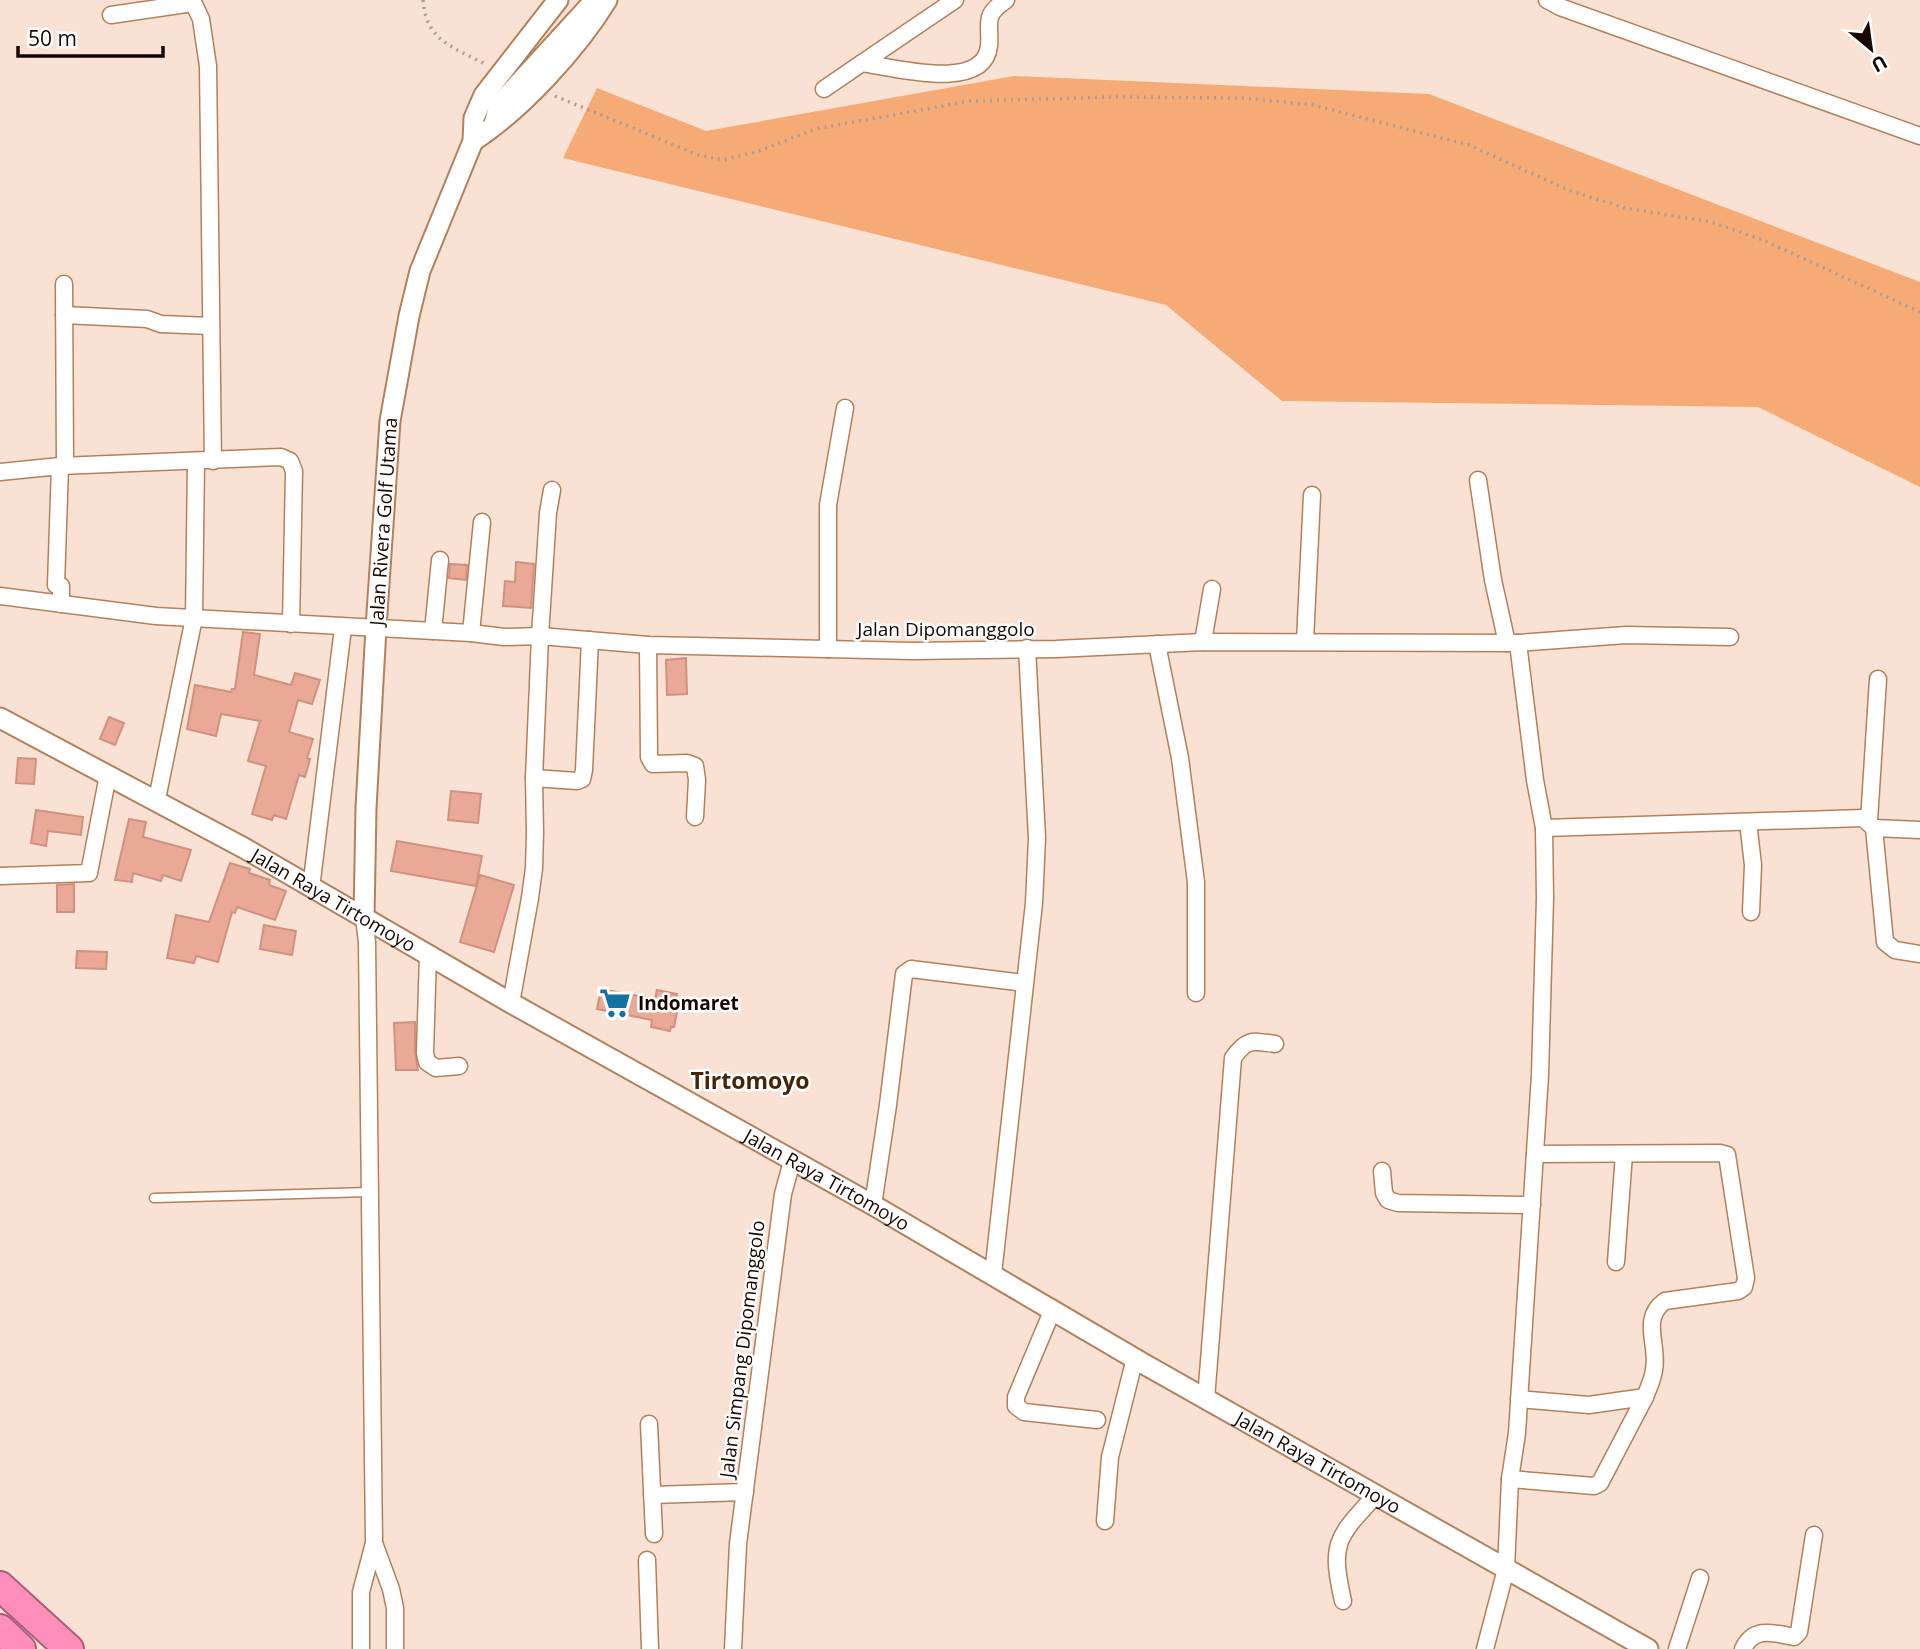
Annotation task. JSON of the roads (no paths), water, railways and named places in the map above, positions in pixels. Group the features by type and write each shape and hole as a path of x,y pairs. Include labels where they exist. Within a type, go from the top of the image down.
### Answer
{"highway":[{"path":"0,1586 69,1649"},
{"path":"0,1629 21,1649"}],"street":[{"name":"Jalan Rivera Golf Utama","path":"364,917 366,808 390,421 407,329 420,271 470,149 474,118 484,95 558,0"},
{"path":"474,118 496,100 579,0"},
{"path":"493,129 499,105 595,0"},
{"path":"470,149 536,87 593,23 607,0"},
{"path":"824,89 954,0"},
{"path":"862,63 943,75 967,71 984,61 989,48 988,19 994,8 1006,0"},
{"path":"1548,0 1920,136"},
{"path":"111,15 193,1 201,19 208,66 213,461"},
{"path":"61,604 61,586 56,585 63,466 64,284"},
{"path":"64,315 147,319 161,324 211,326"},
{"path":"828,649 828,505 845,408"},
{"path":"0,472 63,466 281,457 290,461 294,471 290,624"},
{"path":"157,799 194,618 196,461"},
{"path":"1478,480 1493,580 1512,643 1545,828 1540,1075 1519,1399 1510,1479 1506,1569 1485,1649"},
{"path":"511,1003 534,868 534,778 540,636 548,513 552,490"},
{"path":"1305,641 1312,495"},
{"path":"471,633 482,522"},
{"path":"433,631 440,560"},
{"path":"1203,642 1212,589"},
{"name":"Jalan Dipomanggolo","path":"0,596 156,616 505,637 540,636 648,645 913,651 1056,649 1203,642 1512,643 1626,635 1730,638"},
{"path":"311,888 343,628"},
{"path":"534,778 577,781 582,779 590,640"},
{"path":"1157,644 1180,758 1196,882 1196,993"},
{"path":"648,645 649,757 653,764 687,763 695,766 695,817"},
{"path":"993,1274 1034,903 1037,838 1027,648"},
{"path":"1878,679 1871,825 1885,942 1895,950 1920,954"},
{"name":"Jalan Raya Tirtomoyo","path":"0,718 157,799 511,1003 873,1205 1637,1646"},
{"path":"0,876 89,873 108,775"},
{"path":"1545,828 1863,818 1871,825 1920,830"},
{"path":"1748,822 1753,865 1751,912"},
{"path":"362,1649 361,1592 374,1543 367,942 364,917"},
{"path":"428,954 427,1062 436,1068 460,1066"},
{"path":"873,1205 904,974 911,970 1024,983"},
{"path":"1206,1399 1233,1058 1241,1047 1251,1041 1275,1044"},
{"path":"1510,1479 1594,1486 1600,1483 1645,1397 1655,1369 1652,1315 1657,1307 1665,1301 1738,1291 1744,1287 1746,1278 1727,1155 1535,1154"},
{"path":"1616,1262 1624,1154"},
{"name":"Jalan Simpang Dipomanggolo","path":"733,1649 738,1544 755,1402 783,1194 792,1161"},
{"path":"1382,1171 1384,1193 1388,1200 1398,1203 1532,1205"},
{"path":"1053,1309 1016,1397 1016,1406 1024,1412 1097,1420"},
{"path":"1105,1521 1110,1457 1135,1358"},
{"path":"1519,1399 1589,1405 1645,1397"},
{"path":"649,1424 654,1534"},
{"path":"652,1495 745,1492"},
{"path":"1343,1601 1337,1572 1336,1554 1339,1543 1346,1528 1376,1495"},
{"path":"1743,1649 1752,1636 1762,1632 1794,1637 1799,1632 1814,1535"},
{"path":"374,1543 395,1608 395,1649"},
{"path":"647,1560 650,1649"},
{"path":"1677,1649 1700,1578"}],"lane":[{"path":"154,1198 369,1192"}],"place":[{"name":"Indomaret","path":"615,1003"}],"district":[{"name":"Tirtomoyo","path":"750,1081"}]}
